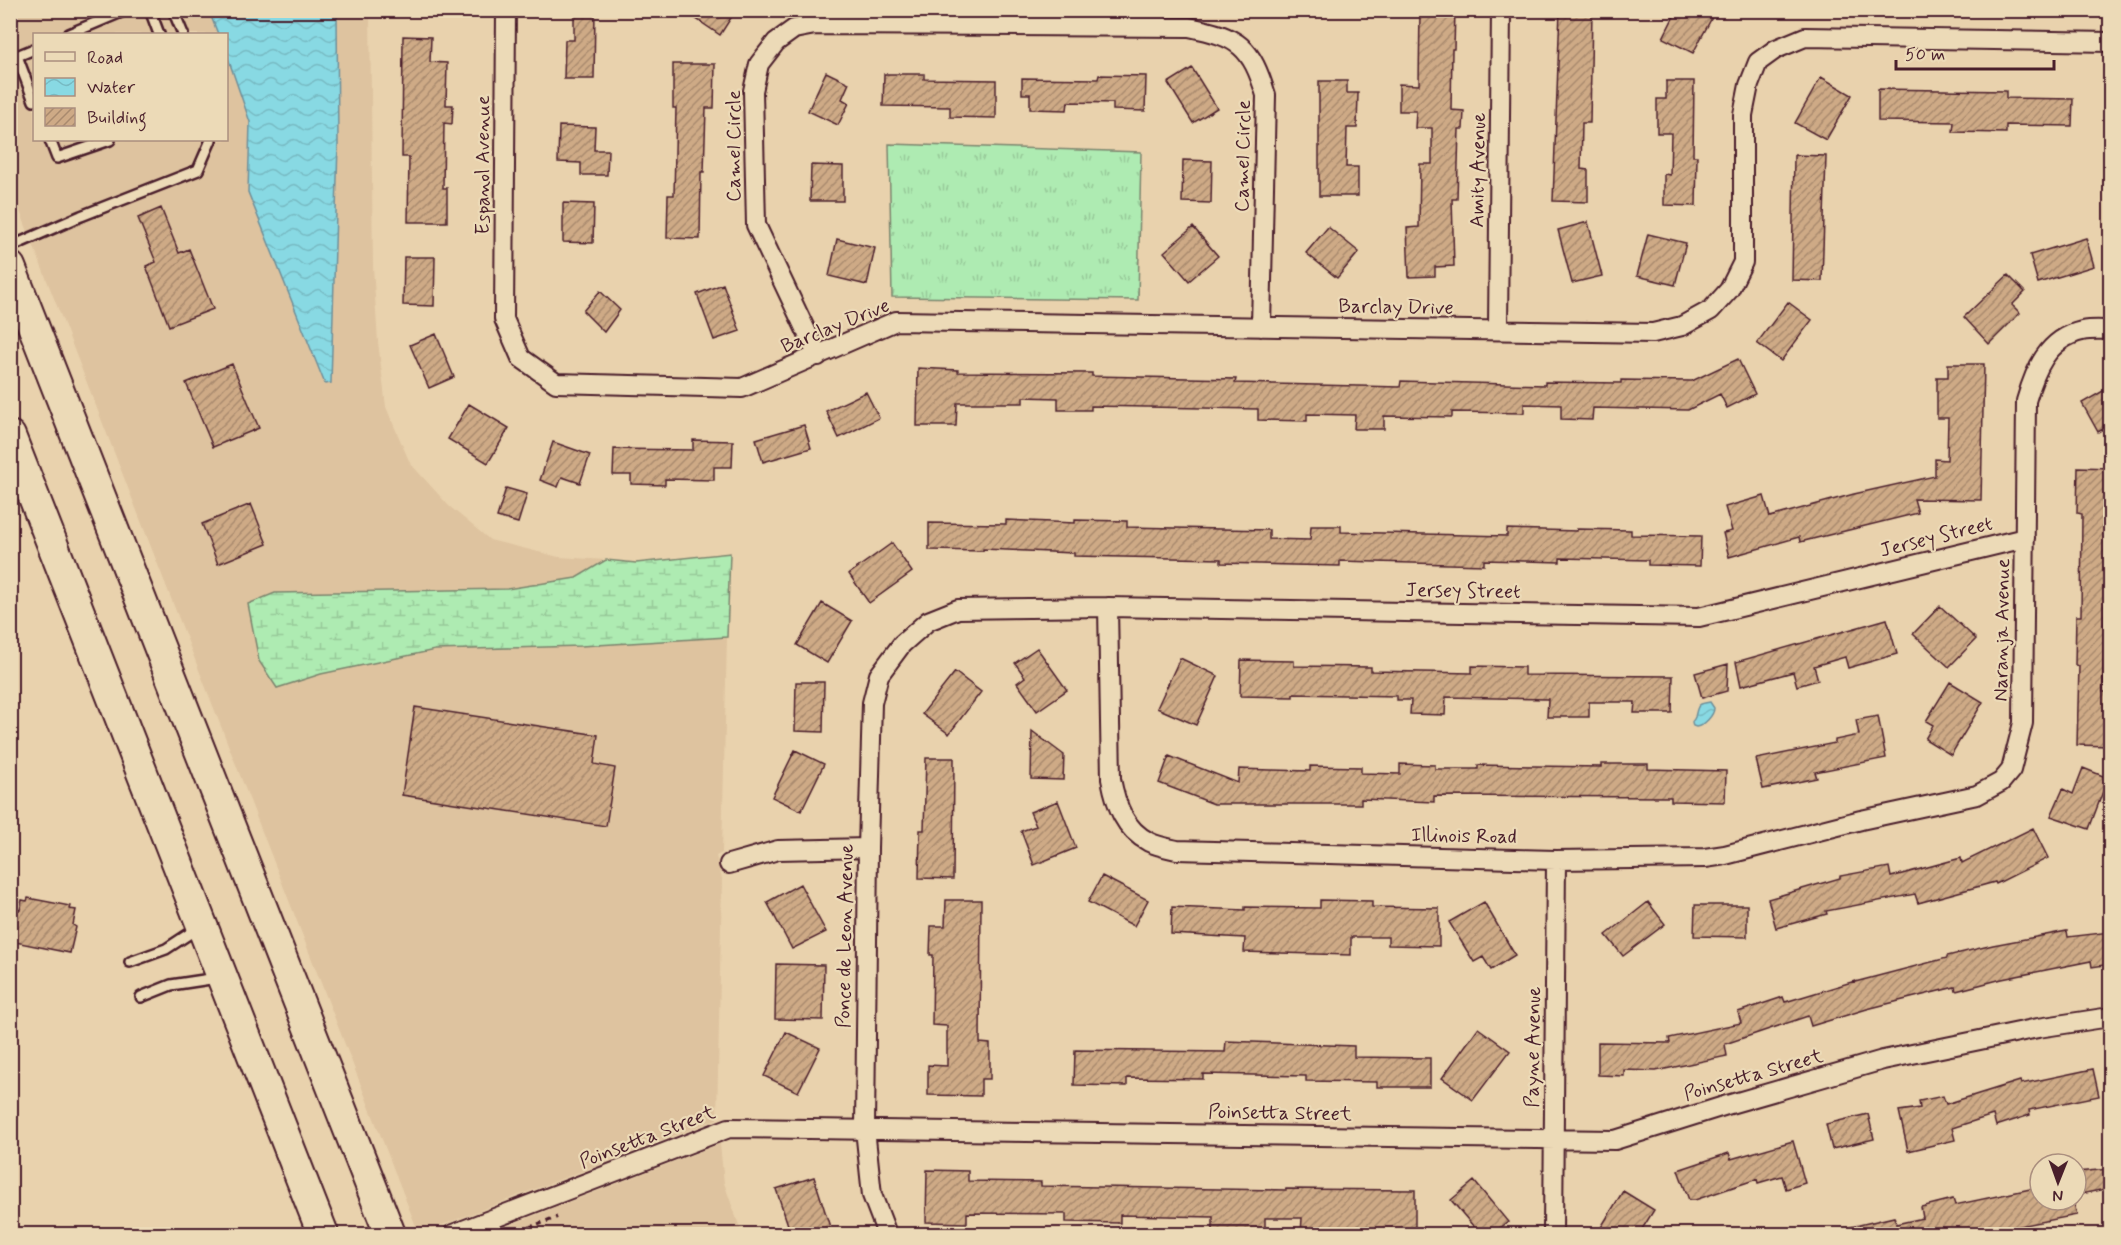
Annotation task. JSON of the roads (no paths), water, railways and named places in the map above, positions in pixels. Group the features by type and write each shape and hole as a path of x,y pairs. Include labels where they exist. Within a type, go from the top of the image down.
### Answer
{"main road":[{"path":"10,267 390,1234"},
{"path":"10,436 324,1234"},
{"path":"313,1207 344,1234"}],"street":[{"name":"Espanol Avenue","path":"504,319 506,10"},
{"name":"Amity Avenue","path":"1498,329 1501,10"},
{"name":"Camel Circle","path":"818,356 756,225 753,91 759,64 776,42 794,29 814,25 1189,27 1218,32 1243,47 1258,70 1266,95 1261,327"},
{"name":"Barclay Drive","path":"504,319 521,358 556,383 742,388 896,321 1653,333 1682,326 1711,310 1729,290 1743,262 1743,115 1749,85 1758,62 1776,49 1804,38 2110,42"},
{"name":"Naranja Avenue","path":"2011,770 2023,723 2026,401 2034,374 2049,349 2067,336 2084,331 2110,330"},
{"name":"Jersey Street","path":"902,644 928,621 958,609 1108,607 1699,617 2025,538"},
{"name":"Illinois Road","path":"1108,607 1111,779 1115,802 1127,825 1149,842 1177,850 1556,860 1682,860 1725,855 1861,820 1977,795 2001,782 2011,770"},
{"name":"Ponce de Leon Avenue","path":"887,1234 872,1195 865,1129 868,848 872,703 879,675 902,644"},
{"path":"729,864 778,850 868,848"},
{"name":"Payne Avenue","path":"1552,1234 1556,860"},
{"name":"Poinsetta Street","path":"453,1234 729,1128 1615,1140 1883,1060 2038,1028 2110,1017"}],"lane":[{"path":"71,33 126,10"},
{"path":"150,10 159,33"},
{"path":"173,10 183,33"},
{"path":"33,49 17,56 33,98"},
{"path":"50,141 57,158 107,141"},
{"path":"10,247 198,170 211,141"},
{"path":"130,962 166,949 202,925"},
{"path":"141,997 171,985 223,977"}],"water":[{"path":"209,11 337,11 338,144 331,383 325,384 248,192 250,122 228,58 228,33 218,33"},
{"path":"1710,702 1714,711 1710,717 1702,725 1693,726 1692,721 1698,706"}]}
